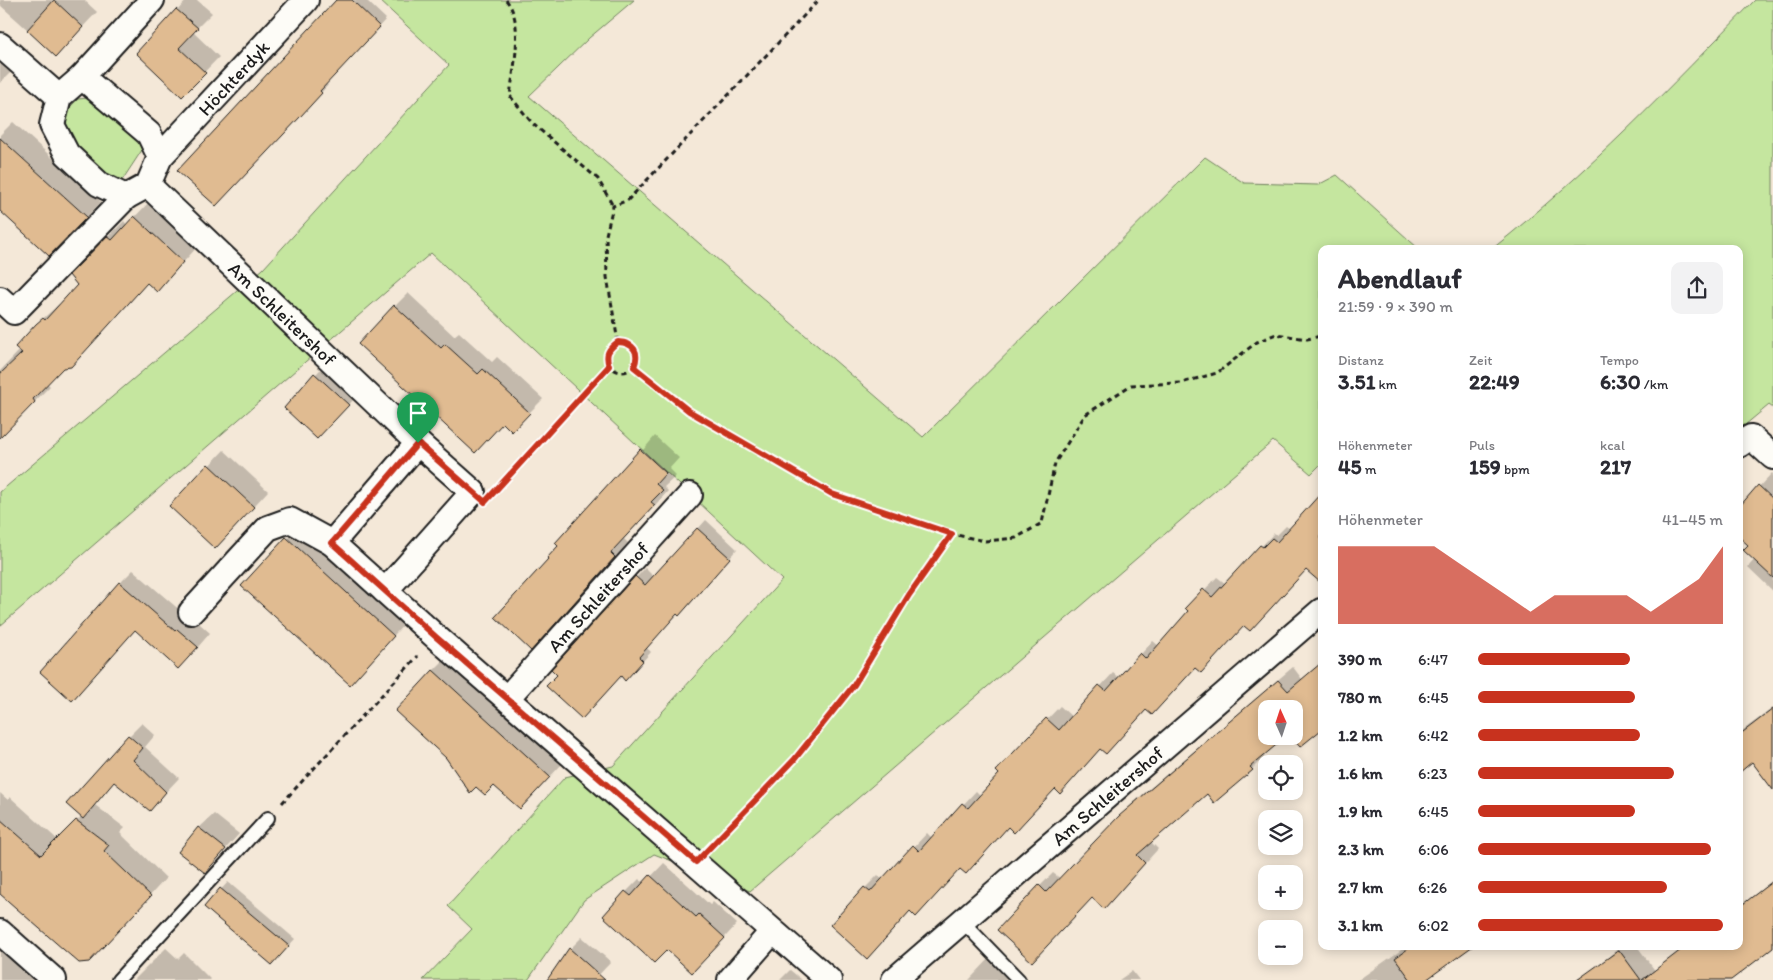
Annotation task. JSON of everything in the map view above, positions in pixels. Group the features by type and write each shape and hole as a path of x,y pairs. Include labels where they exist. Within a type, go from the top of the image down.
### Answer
{"street":[{"path":"126,197 99,184 66,154 52,124 59,97 82,77 152,0"},
{"name":"Höchterdyk","path":"148,185 160,157 306,0"},
{"path":"0,45 59,97"},
{"path":"82,77 149,134 160,157"},
{"path":"0,299 14,312 126,197 148,185"},
{"name":"Am Schleitershof","path":"148,185 418,443 473,492"},
{"path":"1743,442 1751,437 1773,457"},
{"path":"332,543 418,443"},
{"path":"385,591 473,492"},
{"name":"Am Schleitershof","path":"507,698 690,495"},
{"path":"191,612 268,528 290,520 332,543 436,637 829,980"},
{"name":"Am Schleitershof","path":"894,980 1318,614"},
{"path":"0,932 54,980"},
{"path":"730,980 772,932"}],"lane":[{"path":"118,980 268,818"},
{"path":"962,921 1019,980"}],"path":[{"path":"506,0 511,6 518,35 510,96 533,124 598,179 613,206 606,235 607,277 618,342"},
{"path":"613,206 628,200 819,0"},
{"path":"634,367 689,411 832,494 952,534 985,541 1016,538 1042,523 1055,463 1085,416 1131,384 1180,383 1217,373 1257,342 1276,334 1307,340 1318,337"},
{"path":"618,342 627,343 635,348 638,358 634,367 628,372 617,372 609,366 606,356 610,348 618,342"},
{"path":"473,492 485,502 609,366"},
{"path":"696,862 794,760 854,685 909,595 952,534"},
{"path":"268,818 436,637"}],"green space":[{"path":"379,0 634,0 589,38 529,96 923,437 1205,157 1244,183 1318,185 1337,175 1415,245 1318,245 1318,467 1311,474 1273,441 750,891 654,854 584,900 528,980 423,980 472,929 448,906 565,777 613,766 782,580 431,253 0,626 0,492 263,269 449,65"},
{"path":"1755,0 1773,0 1773,408 1769,405 1743,427 1743,245 1497,245 1562,190 1660,97"},
{"path":"88,98 119,120 139,143 142,150 123,179 112,182 70,149 62,115 78,99"}],"building":[{"path":"54,0 83,27 56,57 27,30"},
{"path":"336,0 352,0 380,27 320,91 322,93 216,206 177,171"},
{"path":"176,9 198,28 179,48 206,73 182,97 136,53"},
{"path":"0,138 87,217 49,256 0,211"},
{"path":"134,216 183,262 157,292 147,283 71,367 63,368 33,399 35,402 0,438 0,374 22,353 15,347 36,324 43,318 45,320 77,285 69,275 107,236 112,240"},
{"path":"394,305 441,348 445,344 478,374 483,369 530,413 512,432 503,423 475,453 358,344"},
{"path":"314,373 349,405 317,439 284,408"},
{"path":"640,449 666,473 656,484 663,490 651,502 655,505 613,550 611,553 615,557 531,651 495,617 548,559 558,546 555,543"},
{"path":"208,464 254,507 215,549 169,506"},
{"path":"1758,485 1773,499 1773,578 1743,550 1748,545 1743,541 1743,502"},
{"path":"1318,496 1318,580 1306,570 1250,631 1244,626 1201,673 1195,668 1152,715 1146,710 1106,754 1100,749 1060,794 1055,789 1014,833 1008,827 966,874 960,869 916,917 910,911 867,959 830,925 864,887 870,892 913,845 919,851 962,803 968,808 999,774 996,771 1046,718 1059,730 1099,685 1106,691 1140,653 1146,659 1188,611 1185,608 1203,589 1212,597 1260,545 1263,547 1272,538 1277,542"},
{"path":"697,528 730,558 679,616 677,614 639,657 643,661 625,681 621,676 582,719 546,686 557,675 551,669 635,576 645,585"},
{"path":"286,537 394,636 350,685 241,586"},
{"path":"119,582 175,631 177,629 198,647 178,669 135,630 72,701 40,672"},
{"path":"1318,666 1318,732 1303,745 1303,700 1258,700 1258,745 1276,745 1264,755 1258,755 1258,760 1250,767 1253,770 1214,803 1207,794 1137,855 1145,863 1104,909 1092,898 1032,962 997,930 1039,885 1046,892 1119,816 1278,680 1288,691"},
{"path":"433,670 550,777 520,809 494,786 485,795 476,787 470,793 446,758 395,711"},
{"path":"1773,709 1773,790 1752,762 1743,770 1743,732"},
{"path":"128,735 143,748 133,760 166,792 150,811 114,782 83,819 66,804"},
{"path":"0,819 41,855 76,820 109,845 104,851 151,896 89,962 79,963 0,894"},
{"path":"198,827 226,849 205,873 178,852"},
{"path":"650,875 696,917 699,914 725,938 692,973 667,950 654,963 603,916 625,891 631,896"},
{"path":"1773,881 1773,948 1731,980 1642,980 1681,950 1743,950 1743,904"},
{"path":"220,888 289,946 272,965 204,907"},
{"path":"569,948 605,980 547,980"},
{"path":"1406,950 1467,950 1426,980 1411,980 1395,958"},
{"path":"1619,950 1641,980 1577,980"}],"route":[{"path":"618,342 627,343 635,348 638,358 634,367 689,411 832,494 952,534 909,595 854,685 794,760 696,862 436,637 332,543 418,443 485,502 609,366 606,356 610,348 618,342"}]}
